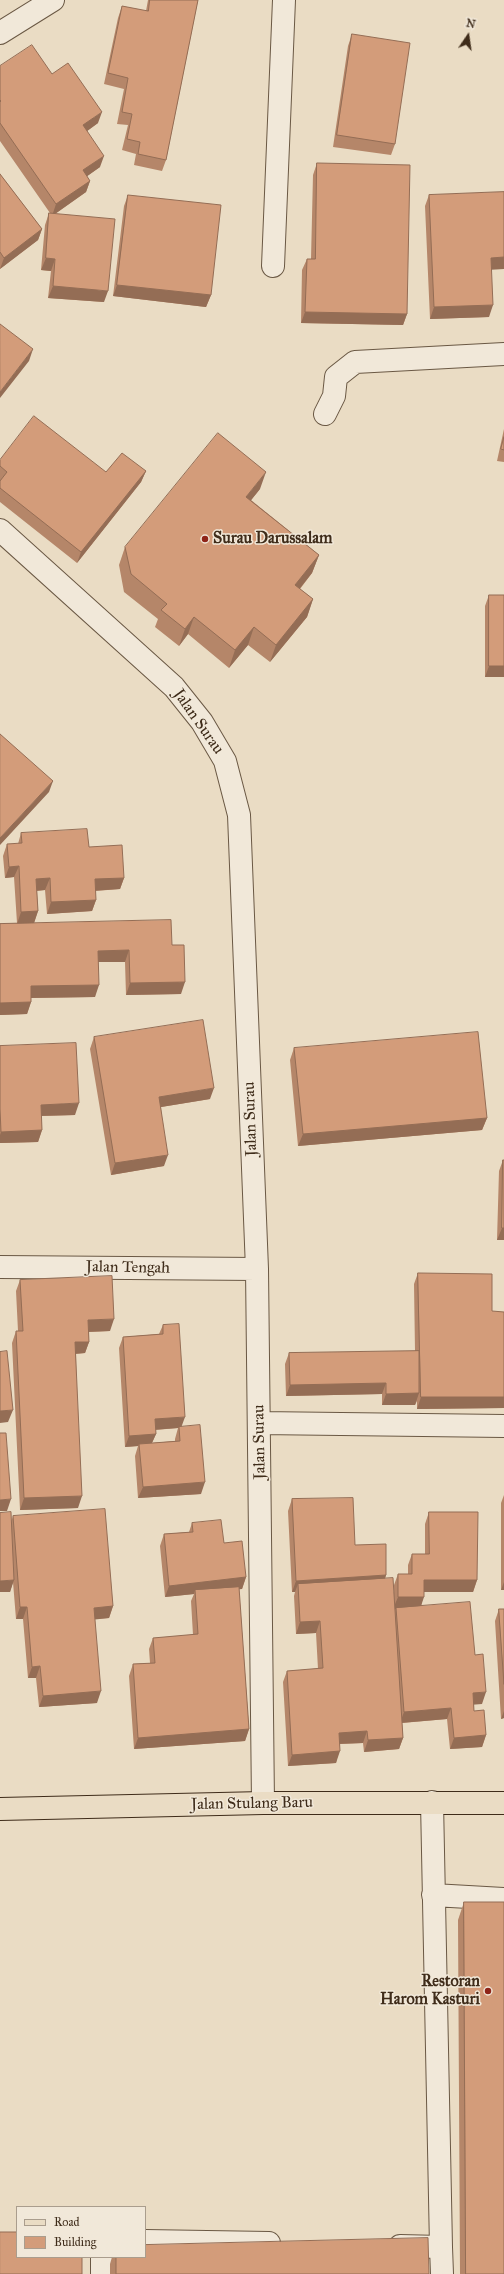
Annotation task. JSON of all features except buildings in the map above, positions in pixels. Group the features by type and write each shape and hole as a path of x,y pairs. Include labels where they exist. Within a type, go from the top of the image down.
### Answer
{"main road":[{"name":"Jalan Stulang Baru","path":"0,1809 263,1803 504,1802"}],"street":[{"path":"0,33 53,0"},
{"path":"273,266 284,0"},
{"path":"325,414 334,396 336,377 355,362 504,354"},
{"name":"Jalan Surau","path":"0,530 174,687 202,722 225,761 239,815 256,1269 260,1423 263,1803"},
{"name":"Jalan Tengah","path":"0,1267 256,1269"},
{"path":"260,1423 504,1426"},
{"path":"432,1802 442,2274"},
{"path":"434,1895 504,1899"},
{"path":"146,2241 285,2244"},
{"path":"379,2246 442,2247"},
{"path":"102,2258 102,2274"}],"place":[{"name":"Surau Darussalam","path":"205,539"},
{"name":"Restoran Harom Kasturi","path":"488,1991"}]}
